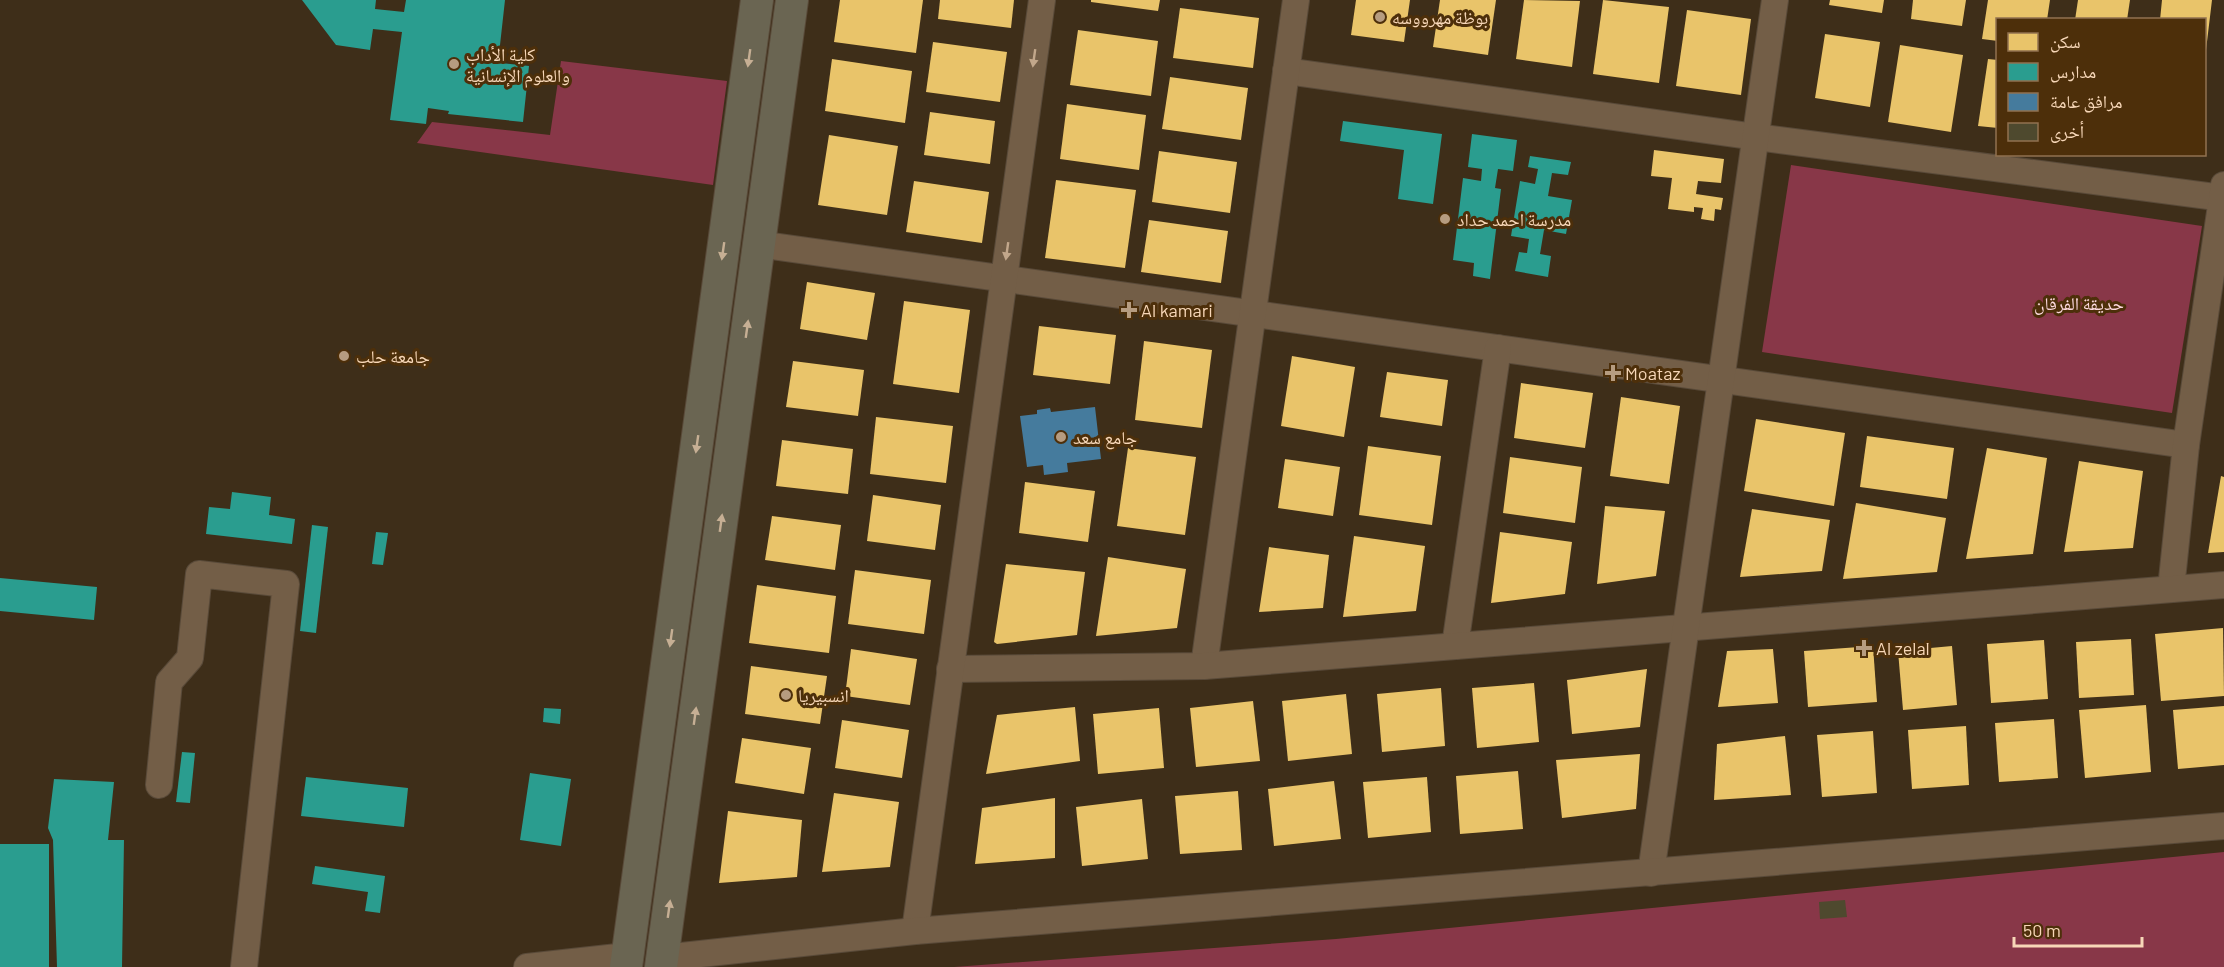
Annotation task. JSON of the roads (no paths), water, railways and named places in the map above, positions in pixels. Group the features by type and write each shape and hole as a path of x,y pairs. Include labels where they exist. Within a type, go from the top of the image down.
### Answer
{"main road":[{"path":"627,962 757,0"},
{"path":"662,963 792,0"}],"street":[{"path":"915,931 1042,0"},
{"path":"1204,666 1296,0"},
{"path":"1651,873 1775,0"},
{"path":"1286,71 1756,137 2223,194 2186,445 2171,589"},
{"path":"758,244 2186,445"},
{"path":"1455,646 1498,348"},
{"path":"159,785 169,682 190,658 199,574 286,584 244,967"},
{"path":"950,669 1204,666 2224,585"},
{"path":"662,963 915,931 2224,826"},
{"path":"526,967 627,962"}],"place":[{"name":"بوظة مهرووسه","path":"1380,17"},
{"name":"كلية الأداب والعلوم الإنسانية","path":"454,64"},
{"name":"مدرسة احمد حداد","path":"1445,219"},
{"name":"Al kamari","path":"1129,310"},
{"name":"جامعة حلب","path":"344,356"},
{"name":"Moataz","path":"1613,373"},
{"name":"جامع سعد","path":"1061,437"},
{"name":"Al zelal","path":"1864,648"},
{"name":"انسبيريا","path":"786,695"}],"park label":[{"name":"حديقة الفرقان","path":"2079,303"}]}
